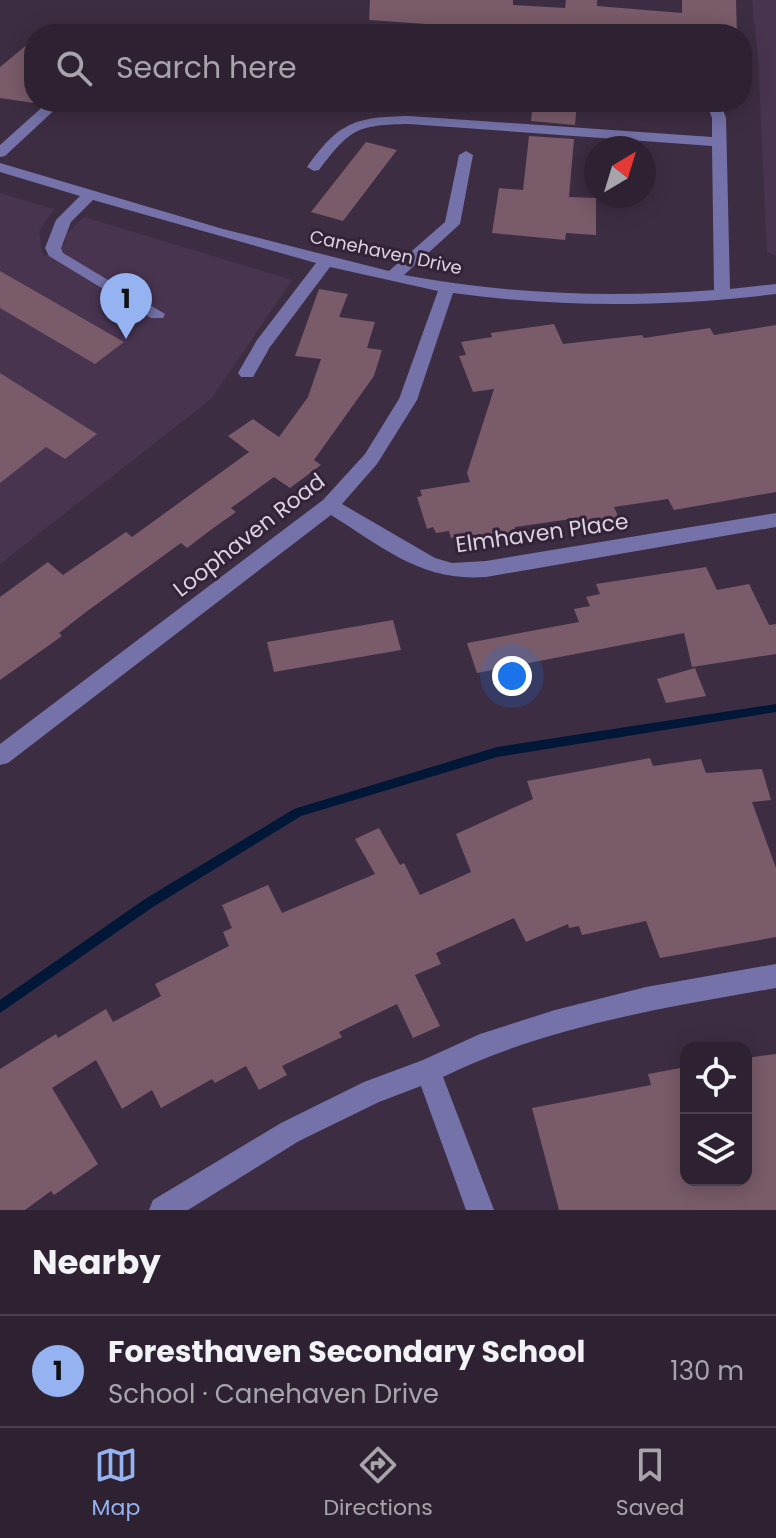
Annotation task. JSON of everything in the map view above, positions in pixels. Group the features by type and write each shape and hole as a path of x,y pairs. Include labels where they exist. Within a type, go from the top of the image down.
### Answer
{"street":[{"path":"0,153 45,112"},
{"path":"717,112 722,294"},
{"path":"314,167 348,127 372,121 409,120 720,142"},
{"path":"392,277 407,261 434,244 452,224 466,155"},
{"name":"Canehaven Drive","path":"0,167 326,261 447,288 567,298 722,294 776,289"},
{"path":"90,195 58,229 53,248 57,256 157,314"},
{"path":"247,373 263,344 326,261"},
{"name":"Loophaven Road","path":"0,756 330,505 371,459 408,400 447,288"},
{"name":"Elmhaven Place","path":"330,505 442,569 458,571 486,569 776,520"},
{"path":"163,1210 290,1132 373,1091 428,1071 480,1046 555,1022 646,999 776,976"},
{"path":"428,1071 480,1210"}],"shaded area":[{"path":"752,0 776,0 776,256 767,252 758,57"},
{"path":"0,193 54,209 39,231 43,257 64,243 67,233 84,217 292,280 211,399 0,564"}],"building":[{"path":"370,0 513,0 513,5 565,8 566,0 597,0 597,6 682,13 682,0 736,0 737,24 426,24 369,20"},
{"path":"24,47 24,102 0,98 0,67"},
{"path":"532,112 576,112 575,125 531,121"},
{"path":"529,136 574,139 569,197 584,198 584,208 596,208 596,235 566,233 565,240 492,233 499,188 523,190"},
{"path":"366,142 397,150 343,221 311,212"},
{"path":"0,271 124,342 95,364 0,308"},
{"path":"319,289 348,294 339,317 375,322 367,348 382,350 374,376 314,460 321,465 290,488 274,477 231,508 236,512 187,548 181,543 0,680 0,597 48,562 63,575 126,532 132,537 249,452 228,436 253,419 279,437 308,397 321,359 295,356"},
{"path":"554,324 563,344 642,335 644,338 710,328 714,335 776,325 776,492 674,510 668,499 614,507 620,520 582,527 578,518 515,527 515,532 468,539 467,536 451,538 449,531 436,533 433,527 427,529 417,497 422,496 420,490 470,482 467,473 494,389 473,392 459,356 466,355 461,342 492,337 491,333"},
{"path":"0,373 97,434 65,459 46,447 0,483"},
{"path":"706,567 717,590 749,584 769,625 776,624 776,654 692,667 684,633 477,673 467,643 579,622 574,609 590,606 586,597 600,594 596,584"},
{"path":"393,620 401,650 274,672 267,642"},
{"path":"695,668 706,696 666,703 657,679"},
{"path":"650,758 653,766 701,759 706,773 762,769 771,800 752,802 776,868 776,937 660,958 646,921 582,935 579,926 569,928 568,924 526,942 514,918 436,953 441,964 415,975 440,1026 413,1038 397,1004 339,1032 342,1037 282,1066 287,1075 259,1090 246,1066 215,1083 212,1079 161,1108 152,1090 122,1109 96,1060 52,1088 98,1164 54,1195 51,1191 25,1210 0,1210 0,1069 56,1034 58,1038 106,1009 113,1022 161,996 155,984 229,946 223,932 232,928 222,905 268,885 282,913 375,874 355,839 379,828 400,865 404,863 420,895 471,872 456,834 533,799 527,781"},
{"path":"776,1054 776,1210 559,1210 532,1108 651,1085 648,1074 680,1068 680,1186 752,1186 752,1057"}],"waterway":[{"path":"0,1007 149,903 298,812 497,752 776,708"}],"place":[{"name":"Foresthaven Secondary School","path":"126,339"}]}
